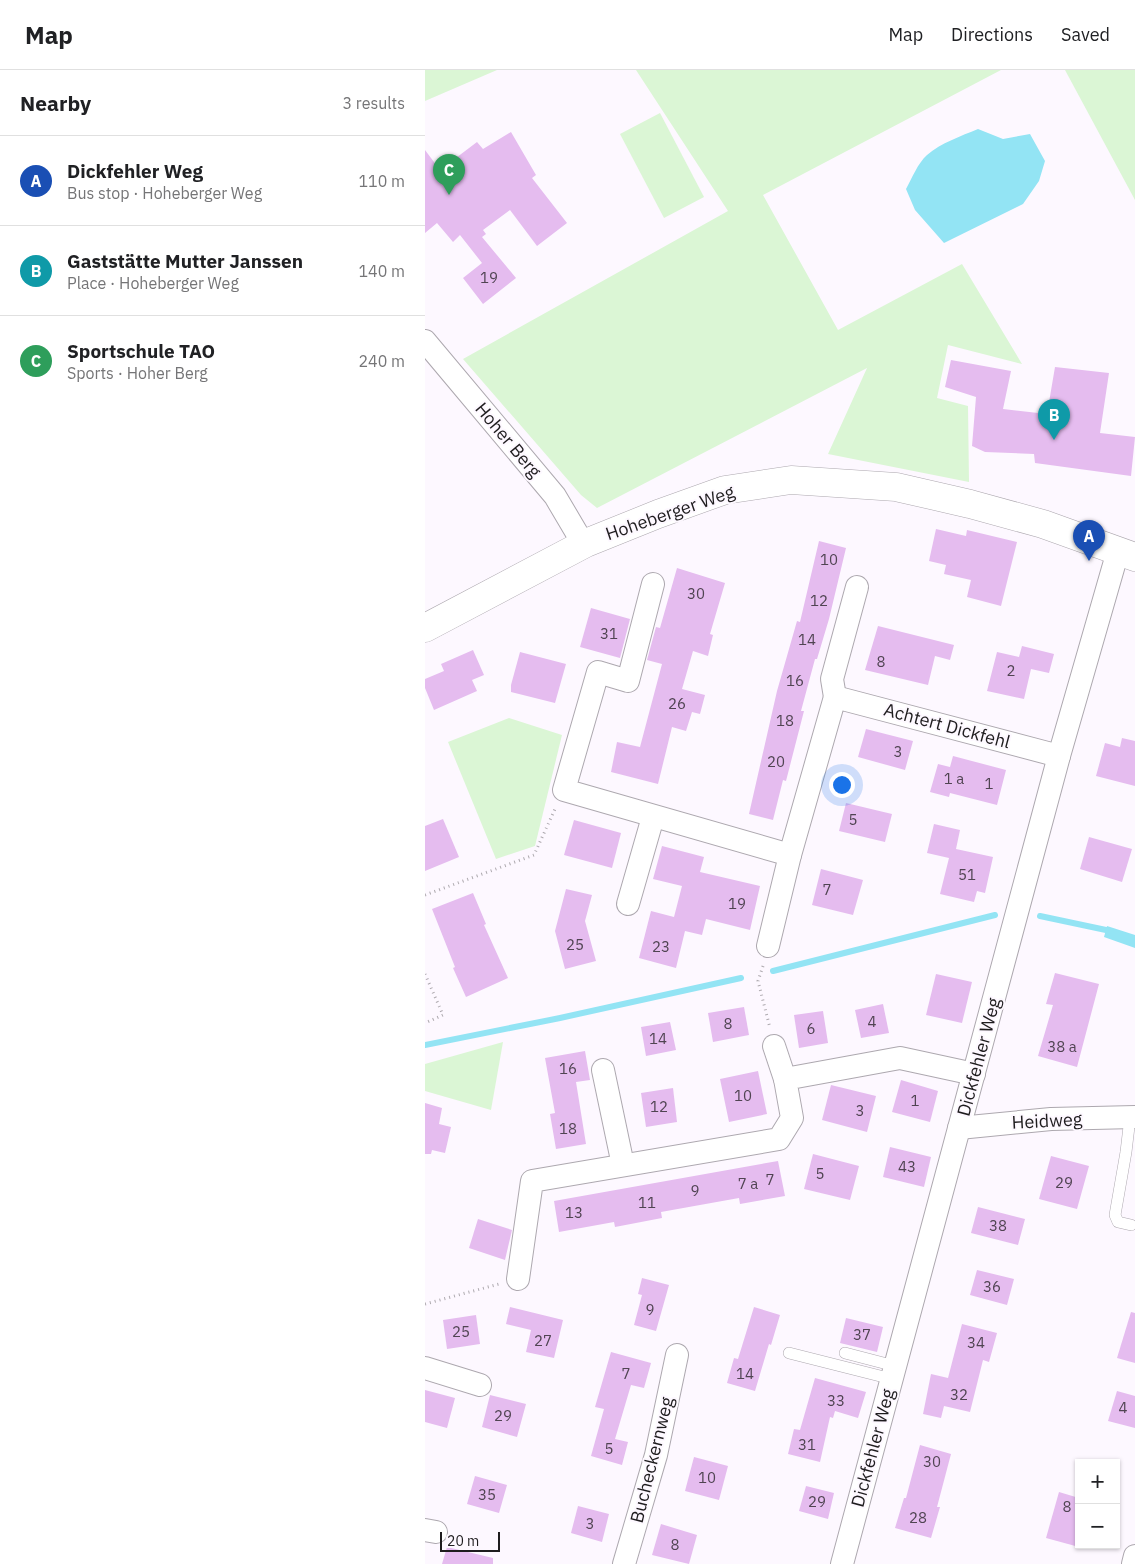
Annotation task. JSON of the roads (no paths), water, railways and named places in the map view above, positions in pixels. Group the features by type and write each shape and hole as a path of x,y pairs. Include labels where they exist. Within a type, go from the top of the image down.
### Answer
{"street":[{"name":"Hoher Berg","path":"425,341 555,496 578,534 586,543"},
{"name":"Hoheberger Weg","path":"425,628 586,543 725,490 791,480 847,482 905,489 1043,524 1127,554"},
{"name":"Dickfehler Weg","path":"842,1564 1059,756 1127,554"},
{"path":"653,584 628,681 597,672 564,790 790,855"},
{"path":"768,946 790,855 835,697 831,679 857,587"},
{"name":"Achtert Dickfehl","path":"835,697 1059,756"},
{"path":"628,904 653,817"},
{"path":"518,1278 532,1181 779,1139 792,1118 785,1079 775,1046"},
{"path":"785,1079 900,1058 974,1074"},
{"path":"603,1070 623,1165"},
{"name":"Heidweg","path":"959,1128 1051,1119 1132,1118"},
{"name":"Bucheckernweg","path":"624,1564 655,1455 677,1355"},
{"path":"425,1368 480,1385"},
{"path":"1133,1564 1135,1556"}],"lane":[{"path":"1131,1225 1118,1222 1115,1216 1132,1118"},
{"path":"789,1353 894,1372"},
{"path":"845,1353 894,1372"}],"water":[{"path":"978,129 1003,139 1030,134 1045,161 1039,181 1023,204 944,243 915,210 906,189 918,166 927,155 945,143"},
{"path":"1107,926 1135,935 1135,948 1104,937"}],"waterway":[{"path":"773,971 995,915"},
{"path":"1040,916 1106,930"},
{"path":"425,1045 560,1018 741,978"}],"place":[{"name":"Sportschule TAO","path":"449,195"},
{"name":"Gaststätte Mutter Janssen","path":"1054,440"},
{"name":"Dickfehler Weg","path":"1089,561"}]}
